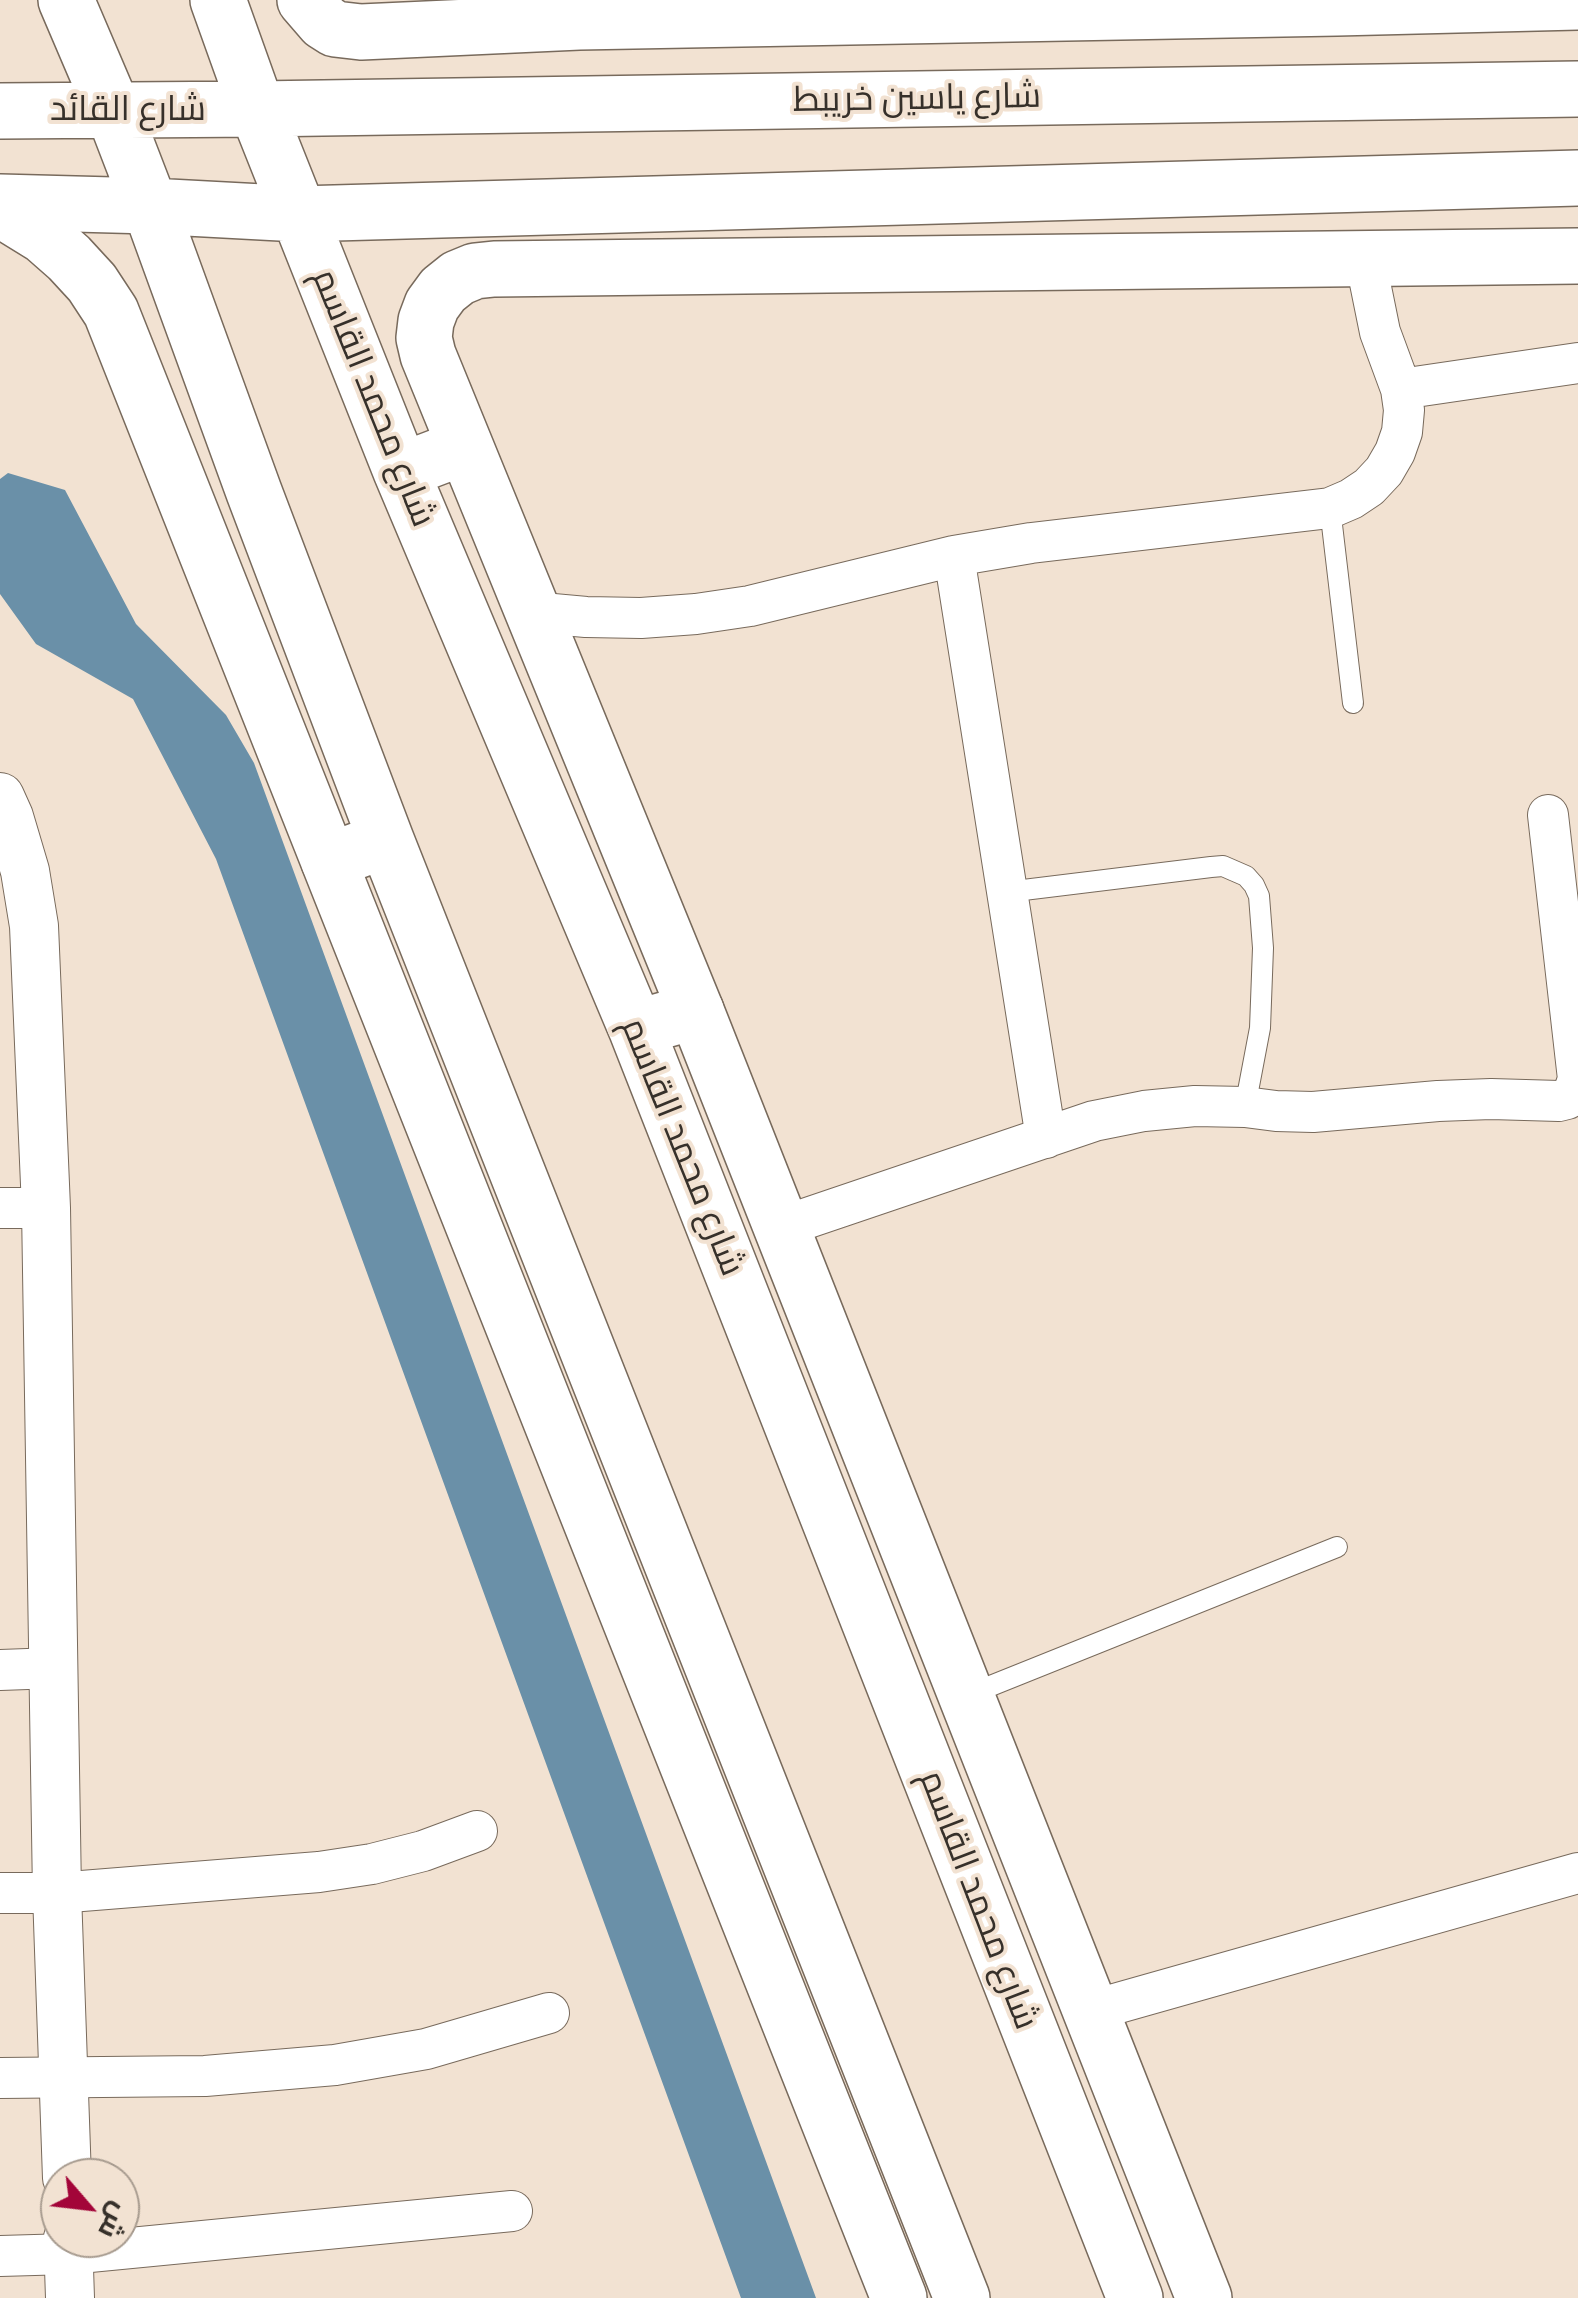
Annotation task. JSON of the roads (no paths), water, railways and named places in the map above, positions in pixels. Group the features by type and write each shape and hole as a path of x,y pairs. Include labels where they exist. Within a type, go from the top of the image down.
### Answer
{"main road":[{"path":"66,0 150,206 386,840 962,2298"},
{"name":"شارع محمد القاسم","path":"218,0 257,110 401,471 636,1028 1134,2298"},
{"path":"305,0 324,22 348,32 579,11 1567,1"},
{"name":"شارع ياسين خريبط","path":"257,110 1578,89"},
{"name":"شارع القائد","path":"0,110 257,110"},
{"path":"0,206 150,206 298,214 1578,178"},
{"path":"0,206 69,258 112,312 899,2298"},
{"path":"1204,2298 696,1011 464,447 428,355 426,321 443,290 475,271 1578,256"},
{"path":"401,471 464,447"},
{"path":"329,861 386,840"},
{"path":"636,1028 696,1011"}],"street":[{"path":"531,612 641,618 696,614 750,606 954,556 1030,543 1330,508 1351,500 1384,471 1395,452 1403,421 1401,388 1380,332 1365,258"},
{"path":"1401,388 1578,363"},
{"path":"954,556 1046,1138"},
{"path":"0,798 25,870 34,926 46,1208 57,1893 67,2158"},
{"path":"781,1227 1094,1120 1144,1111 1195,1106 1313,1112 1438,1101 1560,1101 1574,1094 1578,1079 1548,815"},
{"path":"0,1208 46,1208"},
{"path":"0,1670 56,1668"},
{"path":"0,1893 57,1893 320,1872 372,1864 477,1831"},
{"path":"1090,2011 1578,1873"},
{"path":"0,2078 205,2076 335,2064 426,2049 549,2012"},
{"path":"0,2256 69,2263 512,2211"}],"lane":[{"path":"1330,508 1354,703"},
{"path":"1007,892 1223,866 1246,876 1258,896 1263,948 1260,1028 1245,1107"},
{"path":"966,1696 1337,1547"}],"water":[{"path":"8,473 65,490 136,624 226,715 254,763 816,2298 741,2298 216,859 133,699 36,644 0,594 0,479"}]}
